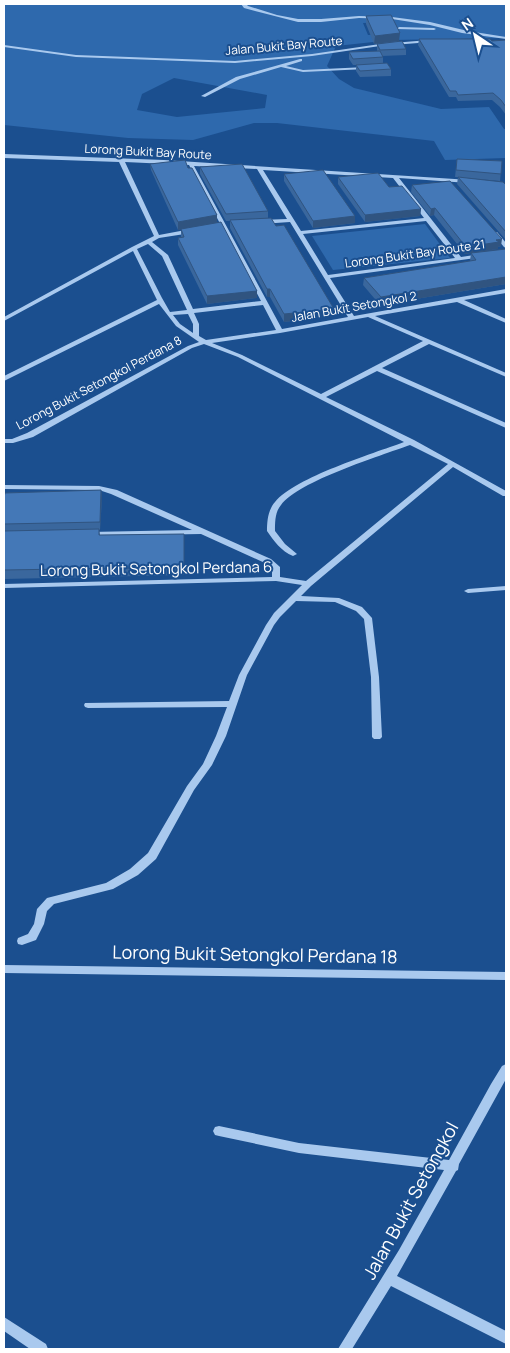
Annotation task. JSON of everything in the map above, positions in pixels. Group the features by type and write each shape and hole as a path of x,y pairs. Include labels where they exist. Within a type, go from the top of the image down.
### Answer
{"street":[{"path":"244,4 246,7 271,15 299,20 360,17 404,19 440,25 466,32"},
{"path":"399,28 466,32 506,38"},
{"name":"Jalan Bukit Bay Route","path":"4,46 76,56 188,59 219,62 312,55 438,41"},
{"path":"487,42 506,42"},
{"path":"203,96 238,78 282,66 312,55"},
{"path":"282,66 303,71 370,68"},
{"name":"Lorong Bukit Bay Route","path":"4,156 191,164 475,182"},
{"path":"122,162 157,237"},
{"path":"191,164 280,331"},
{"path":"259,168 352,318"},
{"path":"324,172 329,180"},
{"path":"394,176 459,259"},
{"path":"448,180 454,188"},
{"path":"356,218 362,226"},
{"path":"299,233 428,219"},
{"path":"252,223 291,220"},
{"path":"214,227 233,225"},
{"path":"4,319 148,241 157,237 195,230"},
{"path":"493,231 506,246"},
{"path":"148,241 165,255 196,324 196,336"},
{"path":"134,248 169,314 179,325 204,342 240,356 411,442 506,494"},
{"name":"Lorong Bukit Bay Route 21","path":"326,277 487,255"},
{"name":"Jalan Bukit Setongkol 2","path":"204,342 370,316 506,291"},
{"path":"4,379 160,300"},
{"path":"456,300 506,321"},
{"path":"169,314 264,302"},
{"path":"370,316 506,375"},
{"path":"321,397 429,341"},
{"name":"Lorong Bukit Setongkol Perdana 8","path":"4,441 13,441 30,435 190,347 204,342"},
{"path":"377,368 506,426"},
{"path":"294,554 282,546 271,531 271,517 278,502 304,485 411,442"},
{"path":"22,941 32,937 39,924 42,909 51,901 109,886 134,872 152,856 190,788 207,765 243,675 270,625 308,584 453,464"},
{"path":"4,487 100,488 114,492 268,561 276,566 276,579"},
{"path":"83,534 201,532"},
{"name":"Lorong Bukit Setongkol Perdana 6","path":"4,586 276,579 308,584"},
{"path":"468,591 506,588"},
{"path":"294,598 336,600 359,609 368,618 374,676 377,737"},
{"path":"88,705 233,704"},
{"name":"Lorong Bukit Setongkol Perdana 18","path":"4,969 506,976"},
{"name":"Jalan Bukit Setongkol","path":"345,1349 419,1228 454,1166 481,1108 506,1069"},
{"path":"218,1131 299,1148 454,1166"},
{"path":"388,1278 506,1338"},
{"path":"4,1323 41,1349"}],"shaded area":[{"path":"4,4 506,4 506,38 392,40 336,46 327,66 339,79 354,88 441,109 489,107 504,129 506,129 506,158 445,160 434,141 277,123 254,123 193,140 128,138 4,125","holes":["394,22 399,34 368,35 363,23","174,78 267,95 265,108 177,117 137,110 142,94"]},
{"path":"425,224 450,258 333,270 312,236"}],"building":[{"path":"391,15 400,33 375,36 366,16"},
{"path":"419,39 506,40 506,107 493,93 458,95 456,91 450,91"},
{"path":"402,41 406,49 380,50 377,44"},
{"path":"380,51 383,57 353,59 349,52"},
{"path":"387,63 391,69 360,71 356,65"},
{"path":"457,159 502,161 501,174 456,170"},
{"path":"185,160 188,168 192,168 217,215 178,222 150,164"},
{"path":"242,164 268,211 226,214 200,167"},
{"path":"323,170 355,216 313,221 284,174"},
{"path":"378,173 389,187 402,186 421,209 365,215 338,177"},
{"path":"458,177 503,182 506,185 506,232"},
{"path":"450,181 502,239 496,240 499,242 466,247 435,208 431,209 412,185"},
{"path":"271,218 276,226 284,225 334,309 284,314 270,289 267,289 230,220"},
{"path":"221,222 257,291 207,296 178,238 184,237 181,229"},
{"path":"506,249 506,277 381,297 364,278 476,260 471,253"},
{"path":"101,490 100,522 4,524 5,493"},
{"path":"99,529 99,535 184,534 184,567 4,570 4,531"}]}
